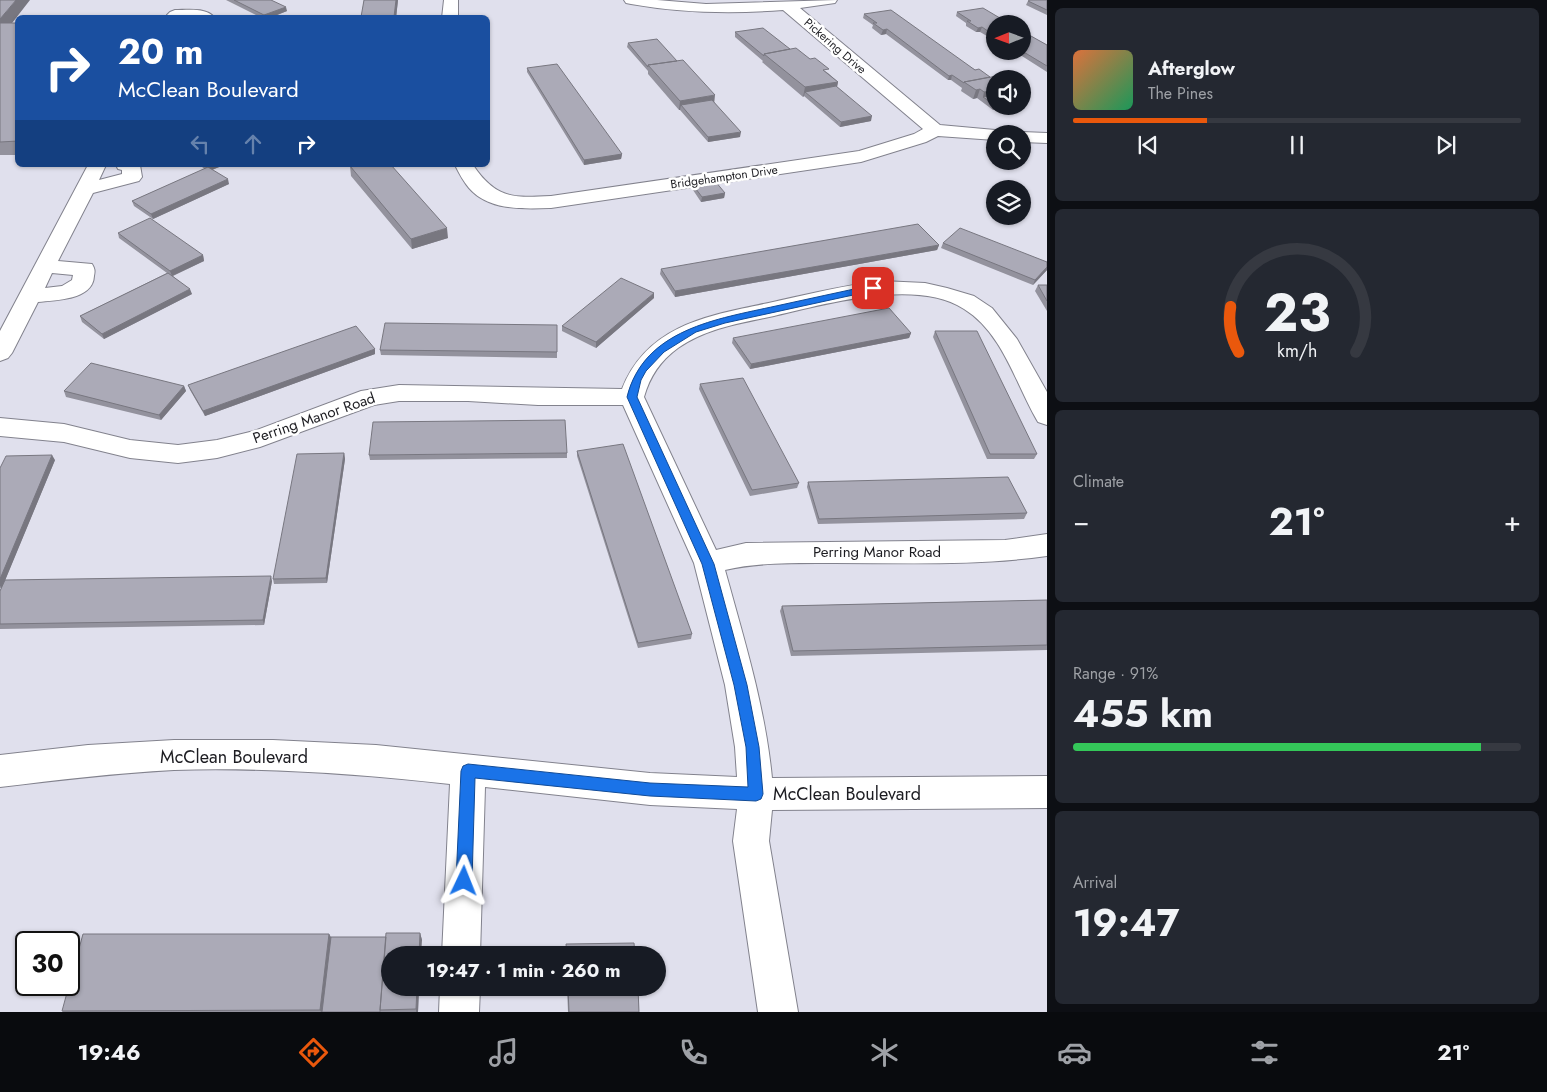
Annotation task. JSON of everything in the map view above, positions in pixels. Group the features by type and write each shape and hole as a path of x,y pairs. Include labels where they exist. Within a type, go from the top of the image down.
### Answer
{"street":[{"path":"174,15 182,0"},
{"path":"450,15 451,0"},
{"path":"631,0 680,8 711,9 749,9 830,0"},
{"name":"Pickering Drive","path":"787,5 935,130"},
{"path":"187,15 202,15"},
{"name":"Bridgehampton Drive","path":"465,167 477,185 492,197 511,201 551,202 852,157 896,146 920,138 935,130 986,134"},
{"path":"1031,137 1047,138"},
{"path":"0,353 96,167"},
{"path":"85,188 109,184 132,177 132,167"},
{"path":"29,296 67,292 83,283 84,268 45,266"},
{"path":"778,1012 750,842 756,794 752,747 740,685 708,564 632,397 636,380 642,369 661,350 693,330 724,320 873,288 906,287 932,290 954,297 970,303 986,313 997,327 1047,416"},
{"name":"Perring Manor Road","path":"0,427 64,433 130,449 178,454 218,449 260,438 370,397 399,393 468,393 538,397 632,397"},
{"name":"Perring Manor Road","path":"708,564 746,554 794,552 1005,552 1047,545"},
{"name":"McClean Boulevard","path":"0,771 88,761 174,755 273,755 376,760 650,789 756,794 1047,792"},
{"path":"461,946 468,771"},
{"path":"459,1012 460,996"}],"building":[{"path":"0,0 16,0 0,19"},
{"path":"234,0 271,0 286,7 264,15"},
{"path":"364,0 396,0 394,15 361,15"},
{"path":"1047,0 1047,10 1028,1"},
{"path":"983,8 995,15 986,15 986,30 982,27 978,28 957,12"},
{"path":"891,10 975,70 979,69 986,74 986,78 964,83 952,75 949,76 887,29 883,30 873,23 877,23 864,14"},
{"path":"0,23 15,23 15,141 0,142"},
{"path":"763,28 790,49 764,54 764,56 735,32"},
{"path":"1031,36 1047,45 1047,66 1031,56"},
{"path":"657,39 677,61 648,65 648,67 628,43"},
{"path":"796,48 810,59 815,58 829,69 823,70 838,82 805,87 764,54"},
{"path":"683,60 715,95 680,101 648,65"},
{"path":"557,64 622,154 584,160 527,68"},
{"path":"986,78 986,92 980,89 976,90 964,82"},
{"path":"836,86 872,116 841,122 805,92"},
{"path":"712,100 741,132 708,137 681,105"},
{"path":"208,167 228,179 151,214 132,201"},
{"path":"351,167 393,167 447,228 411,239"},
{"path":"715,181 725,193 702,197 693,185"},
{"path":"150,218 203,255 170,271 118,233"},
{"path":"918,224 939,245 675,291 661,269"},
{"path":"960,228 1047,262 1047,267 1035,280 943,243"},
{"path":"168,273 190,289 102,334 80,316"},
{"path":"621,278 654,293 596,342 562,326"},
{"path":"1038,285 1047,285 1047,301"},
{"path":"889,308 911,333 751,364 733,338"},
{"path":"385,323 557,325 557,352 380,350"},
{"path":"356,326 375,349 203,411 188,385"},
{"path":"935,331 977,331 1037,454 990,454"},
{"path":"91,363 184,386 159,415 64,391"},
{"path":"743,378 799,483 752,490 700,384"},
{"path":"565,420 567,453 369,455 373,422"},
{"path":"623,444 692,634 638,643 577,451"},
{"path":"344,453 326,578 273,579 297,454"},
{"path":"52,455 0,579 0,468 6,456"},
{"path":"1008,477 1027,513 819,519 808,482"},
{"path":"271,576 263,620 0,624 0,591 5,580"},
{"path":"1047,600 1047,645 793,651 782,606"},
{"path":"386,933 420,933 419,946 385,946"},
{"path":"83,934 329,934 320,1010 62,1011 66,996 80,996 80,945"},
{"path":"331,937 386,937 385,946 381,946 380,1012 322,1012"},
{"path":"634,943 634,946 566,946 566,944"},
{"path":"381,996 417,996 416,1009 380,1010"},
{"path":"568,996 638,996 639,1012 569,1012"}],"route":[{"path":"464,881 468,771 650,789 756,794 752,747 740,685 727,627 708,564 632,397 636,380 642,369 661,350 677,338 693,330 724,320 873,288"}]}
